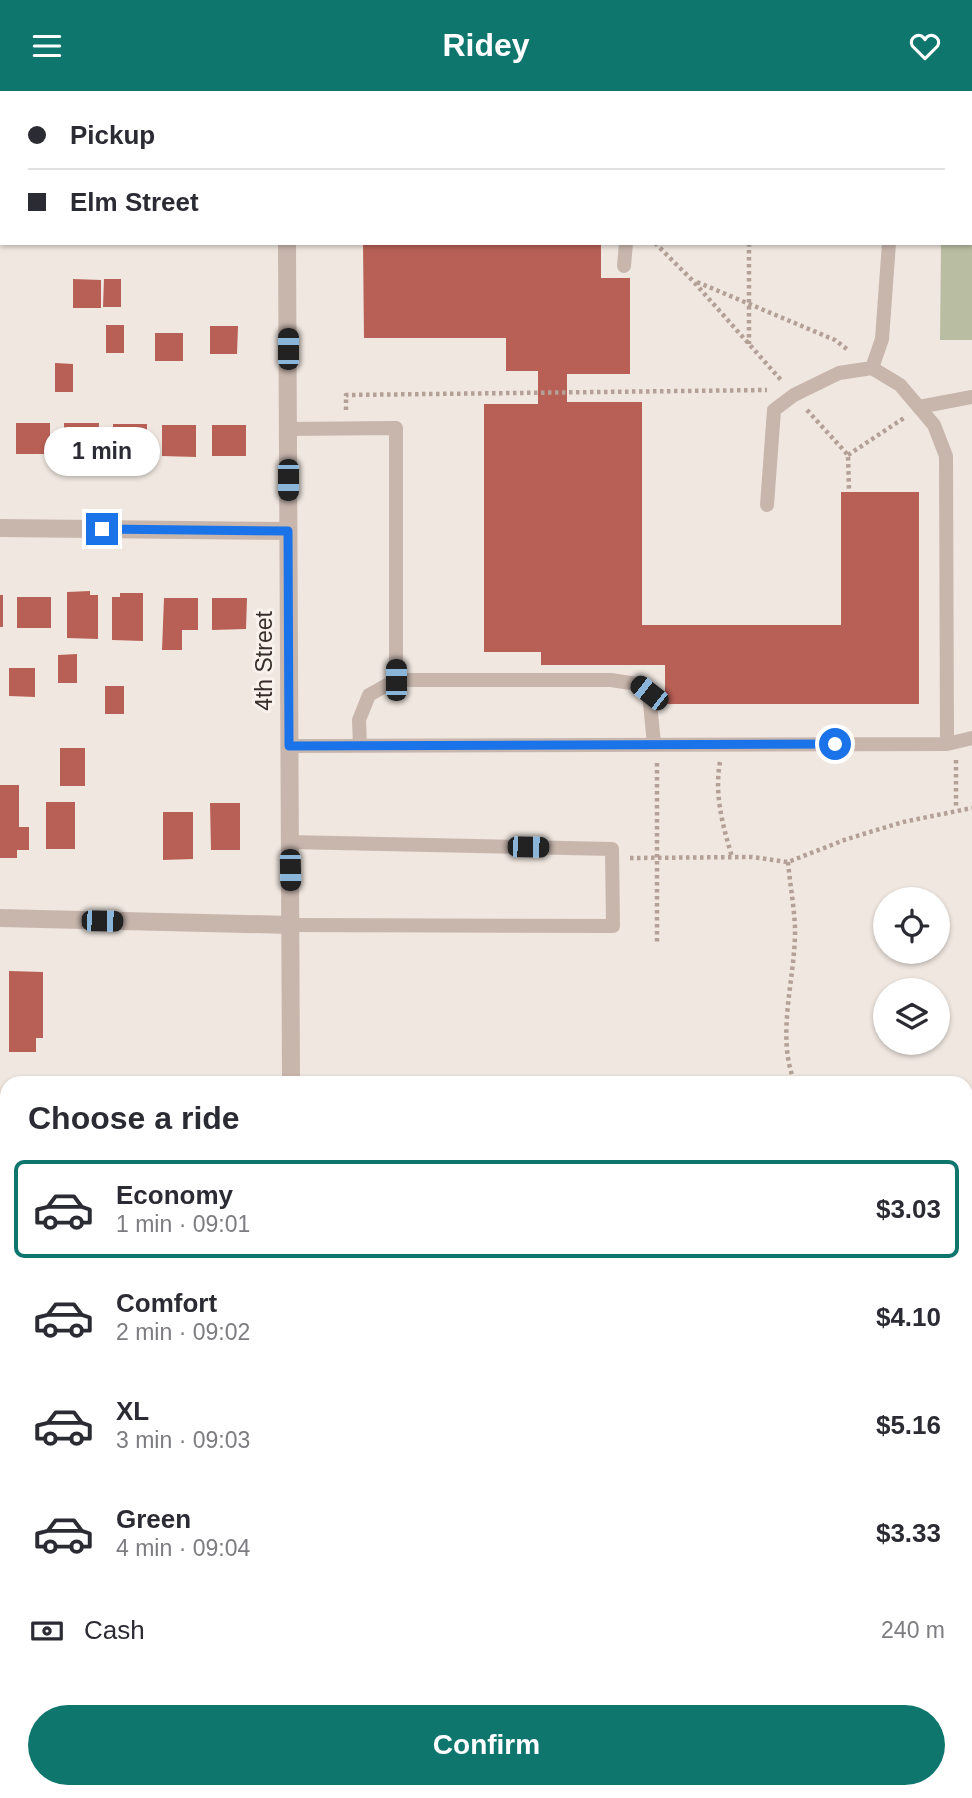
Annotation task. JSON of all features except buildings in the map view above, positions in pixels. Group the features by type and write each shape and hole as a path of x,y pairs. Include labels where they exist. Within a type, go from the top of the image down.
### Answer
{"street":[{"name":"4th Street","path":"287,245 291,1076"},
{"path":"0,528 288,531"},
{"path":"0,918 291,925"}],"lane":[{"path":"624,266 626,245"},
{"path":"872,368 882,339 889,245"},
{"path":"767,505 774,410 794,395 839,373 872,368 900,385 934,425 946,456 951,743"},
{"path":"919,407 972,397"},
{"path":"288,429 396,428 396,680"},
{"path":"360,746 359,720 369,695 396,680 611,680 637,684 649,693 656,744"},
{"path":"289,746 951,743 972,738"},
{"path":"289,842 612,849 613,926 291,925"}],"path":[{"path":"657,245 693,281 848,455 849,491"},
{"path":"749,245 749,345"},
{"path":"693,281 835,340 872,368"},
{"path":"347,428 346,395 773,389 794,395"},
{"path":"848,455 919,407"},
{"path":"951,743 956,809"},
{"path":"656,744 657,943"},
{"path":"723,744 718,774 719,811 732,857"},
{"path":"612,858 752,857 788,862 847,839 903,822 956,809 972,808"},
{"path":"788,862 795,926 787,1028 792,1076"}],"green space":[{"path":"941,245 972,245 972,340 940,340"}],"route":[{"path":"102,529 288,531 289,746 835,744"}]}
